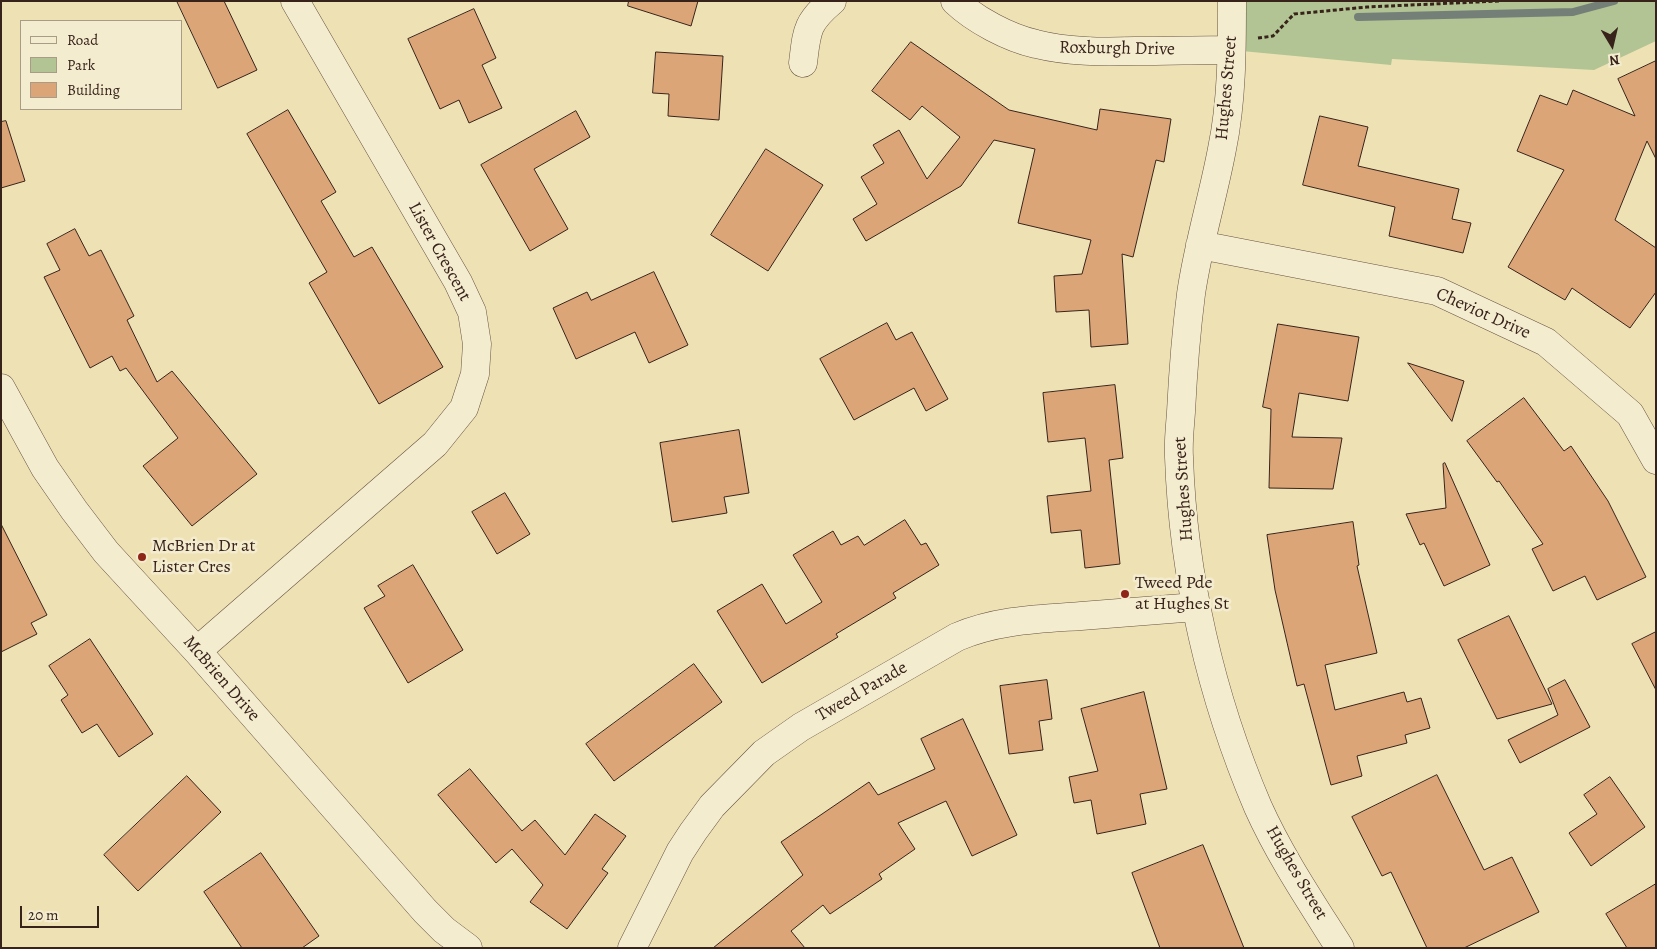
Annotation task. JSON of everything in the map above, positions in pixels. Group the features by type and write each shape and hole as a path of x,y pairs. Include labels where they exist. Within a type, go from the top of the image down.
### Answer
{"street":[{"name":"Lister Crescent","path":"198,651 435,444 464,408 475,374 478,344 472,312 458,282 295,1"},
{"path":"803,64 810,25 820,11 832,1"},
{"name":"Roxburgh Drive","path":"955,1 965,10 998,30 1035,44 1056,48 1093,52 1232,46"},
{"name":"Hughes Street","path":"1232,1 1232,46 1223,147 1200,245 1184,353 1179,455 1186,540 1196,607 1206,653 1237,753 1259,808 1287,863 1340,948"},
{"name":"Cheviot Drive","path":"1200,245 1437,291 1546,342 1630,414 1656,460"},
{"name":"McBrien Drive","path":"1,388 45,468 106,552 198,651 425,911 444,930 468,948"},
{"name":"Tweed Parade","path":"632,948 680,852 712,806 764,753 801,727 956,637 977,628 1028,620 1196,607"}],"path":[{"path":"1232,46 1274,36 1294,14 1367,7 1499,1"}],"green space":[{"path":"1232,1 1656,1 1656,41 1594,70 1392,59 1391,65 1231,50"}],"building":[{"path":"177,1 224,1 257,70 218,88"},
{"path":"629,1 698,1 691,26 628,6"},
{"path":"474,9 496,58 482,65 502,108 469,123 459,100 440,109 408,39"},
{"path":"911,42 1009,110 1097,130 1100,109 1171,119 1164,162 1156,160 1133,257 1122,254 1128,344 1091,347 1089,310 1056,312 1054,276 1082,274 1091,240 1018,223 1035,149 994,140 961,186 866,241 853,219 877,204 861,177 884,163 873,145 899,130 927,179 960,137 922,106 910,120 872,91"},
{"path":"656,52 723,56 719,120 668,116 669,94 653,93"},
{"path":"1656,61 1656,159 1647,141 1615,220 1656,248 1656,292 1630,328 1572,288 1565,300 1508,267 1564,170 1517,151 1540,95 1567,105 1573,90 1635,116 1618,79"},
{"path":"288,110 336,192 321,201 354,257 372,247 443,367 379,404 309,283 327,272 247,134"},
{"path":"576,111 590,137 534,169 568,229 530,251 481,165"},
{"path":"1320,116 1368,127 1358,166 1459,189 1452,219 1471,223 1463,253 1389,236 1395,207 1303,185"},
{"path":"6,121 25,181 1,188 1,122"},
{"path":"766,149 823,185 768,271 711,235"},
{"path":"75,229 89,256 101,250 134,316 127,320 157,382 172,371 257,474 192,526 143,466 178,438 126,368 120,371 112,356 90,368 44,277 60,270 47,244"},
{"path":"654,272 688,345 649,363 635,332 576,359 553,308 587,292 591,300"},
{"path":"887,323 896,340 912,332 948,399 926,411 914,388 854,420 820,359"},
{"path":"1278,324 1359,337 1348,401 1299,393 1292,437 1342,438 1333,489 1269,488 1271,409 1263,407"},
{"path":"1408,363 1464,381 1452,421"},
{"path":"1115,385 1123,458 1109,460 1120,564 1085,568 1081,530 1051,533 1047,496 1091,491 1085,438 1048,442 1043,393"},
{"path":"1524,398 1564,451 1571,446 1608,501 1646,577 1597,600 1585,576 1553,591 1532,549 1543,544 1499,481 1497,482 1467,441"},
{"path":"739,430 749,493 724,497 727,513 672,522 660,443"},
{"path":"1445,463 1490,565 1444,586 1424,543 1420,545 1406,514 1446,508 1443,464"},
{"path":"505,493 530,534 497,554 472,512"},
{"path":"905,520 921,545 926,543 939,565 893,593 896,598 836,634 838,637 762,683 717,611 762,584 786,624 822,602 793,555 833,531 841,545 858,536 864,545"},
{"path":"1353,522 1359,565 1357,566 1377,653 1325,665 1335,710 1404,692 1407,702 1421,698 1430,728 1405,735 1407,743 1357,756 1362,776 1331,785 1304,684 1297,686 1275,590 1267,535"},
{"path":"1,524 47,615 31,623 37,634 1,652"},
{"path":"413,565 463,650 408,683 364,608 385,596 378,586"},
{"path":"1509,616 1552,704 1497,719 1458,640"},
{"path":"1656,632 1656,690 1632,644"},
{"path":"90,639 153,734 119,757 97,724 82,733 61,700 68,695 49,666"},
{"path":"694,664 722,702 614,781 586,744"},
{"path":"1047,680 1052,719 1039,721 1043,750 1009,754 1000,686"},
{"path":"1565,680 1590,727 1520,763 1508,740 1558,715 1548,689"},
{"path":"1144,692 1167,789 1140,794 1146,824 1097,834 1091,800 1074,803 1069,777 1098,771 1081,709"},
{"path":"963,719 1017,835 972,856 946,801 898,823 915,849 879,874 882,879 830,914 823,905 791,931 805,948 713,948 803,875 781,842 869,782 878,795 935,769 921,739"},
{"path":"470,769 522,831 535,820 565,855 595,814 626,836 602,869 608,873 567,929 530,902 543,885 512,849 496,863 438,795"},
{"path":"1437,775 1484,870 1512,857 1539,912 1464,948 1427,948 1391,872 1382,876 1352,817"},
{"path":"187,776 221,812 138,891 104,855"},
{"path":"1610,777 1645,827 1591,866 1569,833 1597,814 1584,795"},
{"path":"1203,845 1244,948 1160,948 1132,873"},
{"path":"261,853 319,936 302,948 242,948 204,892"},
{"path":"1656,884 1656,948 1627,948 1606,914"}],"waterway":[{"path":"1358,17 1573,12 1614,1"}],"place":[{"name":"McBrien Dr at Lister Cres","path":"142,557"},
{"name":"Tweed Pde at Hughes St","path":"1125,594"}]}
